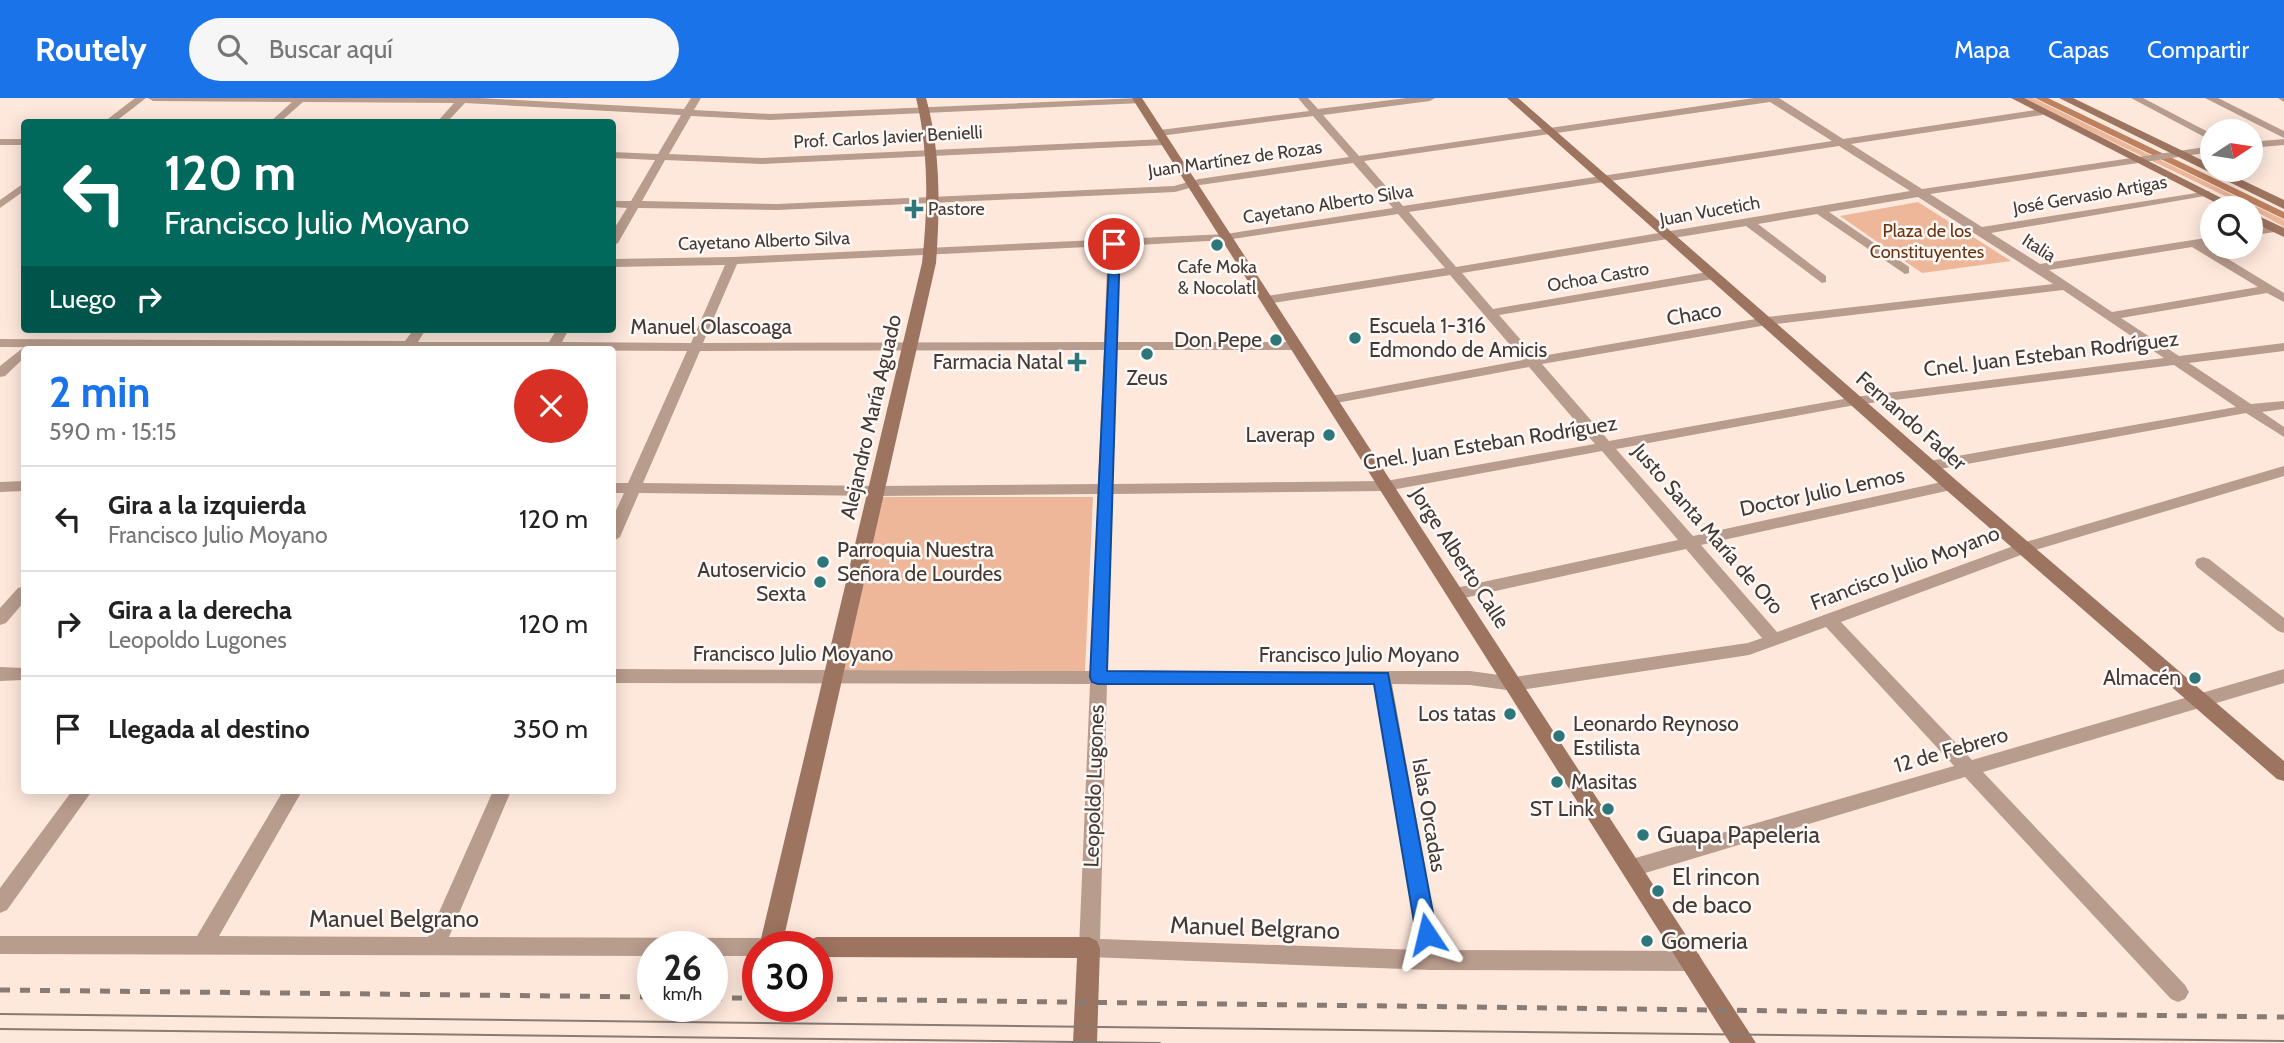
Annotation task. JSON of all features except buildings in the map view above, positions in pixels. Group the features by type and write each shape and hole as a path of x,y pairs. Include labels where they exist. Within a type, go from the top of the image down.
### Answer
{"street":[{"path":"113,119 141,98"},
{"path":"153,98 463,99 770,117 923,104 1138,100"},
{"path":"278,119 302,98"},
{"path":"616,236 696,98"},
{"name":"Justo Santa María de Oro","path":"1304,98 1775,641"},
{"name":"Prof. Carlos Javier Benielli","path":"616,155 762,161 1162,138 1430,98"},
{"name":"Fernando Fader","path":"1512,98 1929,466 2284,773"},
{"name":"Juan Martínez de Rozas","path":"616,204 777,207 1175,189 1192,183 1773,98"},
{"name":"Italia","path":"1773,98 2066,286 2284,433"},
{"path":"2015,98 2211,196"},
{"path":"2064,98 2164,155 2284,205"},
{"path":"2136,98 2200,132"},
{"path":"2210,98 2284,135"},
{"path":"445,119 463,99"},
{"name":"Jorge Alberto Calle","path":"1138,100 1744,1043"},
{"name":"Alejandro María Aguado","path":"775,931 911,346 930,252 929,153 923,104"},
{"name":"Cayetano Alberto Silva","path":"616,262 733,261 1226,237 2042,112"},
{"path":"0,142 21,142"},
{"path":"2263,144 2284,142"},
{"name":"Juan Vucetich","path":"1267,300 1670,236 1919,192 2200,150"},
{"path":"0,205 5,197 21,188"},
{"name":"José Gervasio Artigas","path":"1981,231 2205,193"},
{"path":"1819,210 1905,270"},
{"path":"1748,222 1822,279"},
{"path":"2263,222 2280,231"},
{"path":"2038,268 2200,242"},
{"path":"2194,243 2284,298"},
{"name":"Leopoldo Lugones","path":"1085,1039 1114,244"},
{"path":"616,528 733,261"},
{"name":"Ochoa Castro","path":"1490,313 1713,275"},
{"name":"Chaco","path":"1331,400 1767,321 2066,286"},
{"path":"2110,316 2270,289"},
{"path":"30,346 45,333"},
{"name":"Manuel Olascoaga","path":"0,343 21,347"},
{"name":"Manuel Olascoaga","path":"616,348 1296,346"},
{"name":"Cnel. Juan Esteban Rodríguez","path":"616,488 877,491 1386,486 1855,401 2284,347"},
{"path":"0,373 21,354"},
{"name":"Doctor Julio Lemos","path":"1929,466 2247,409 2284,405"},
{"name":"Francisco Julio Moyano","path":"616,676 1382,677 1470,678 1514,684 1749,649 2024,548 2284,471"},
{"name":"Doctor Julio Lemos","path":"1455,594 1951,485"},
{"path":"0,486 21,486"},
{"path":"2203,563 2284,627"},
{"path":"0,618 21,595"},
{"path":"1830,621 2178,992"},
{"path":"0,674 21,674"},
{"name":"12 de Febrero","path":"1632,868 2284,676"},
{"name":"Islas Orcadas","path":"1382,677 1431,960"},
{"path":"0,904 81,794"},
{"path":"202,944 291,794"},
{"path":"435,945 501,794"},
{"name":"Manuel Belgrano","path":"0,945 742,947"},
{"name":"Manuel Belgrano","path":"833,947 1089,948 1431,960 1692,961"}],"green space":[{"path":"2021,98 2033,98 2200,179 2200,182 2206,182 2235,196 2225,196"},
{"name":"Plaza de los Constituyentes","path":"1918,202 2011,261 1922,273 1840,216"},
{"path":"2263,210 2284,220 2284,227 2263,215"},
{"path":"881,497 1093,497 1085,671 841,670"}],"waterway":[{"path":"2040,98 2284,216"}],"tram line":[{"path":"0,1014 2284,1041"},
{"path":"0,1029 1160,1043"}],"railway":[{"path":"0,990 637,997"},
{"path":"728,998 742,998"},
{"path":"833,999 2284,1017"}],"place":[{"name":"Pastore","path":"914,209"},
{"name":"Cafe Moka & Nocolatl","path":"1217,245"},
{"name":"Escuela 1-316 Edmondo de Amicis","path":"1355,338"},
{"name":"Don Pepe","path":"1276,340"},
{"name":"Zeus","path":"1147,354"},
{"name":"Farmacia Natal","path":"1077,362"},
{"name":"Laverap","path":"1329,435"},
{"name":"Parroquia Nuestra Señora de Lourdes","path":"823,562"},
{"name":"Autoservicio Sexta","path":"820,582"},
{"name":"Almacén","path":"2195,678"},
{"name":"Los tatas","path":"1510,714"},
{"name":"Leonardo Reynoso Estilista","path":"1559,736"},
{"name":"Masitas","path":"1557,782"},
{"name":"ST Link","path":"1608,809"},
{"name":"Guapa Papeleria","path":"1643,835"},
{"name":"El rincon de baco","path":"1658,891"},
{"name":"Gomeria","path":"1647,941"}],"route":[{"path":"1114,244 1098,677 1382,677 1427,934"}]}
